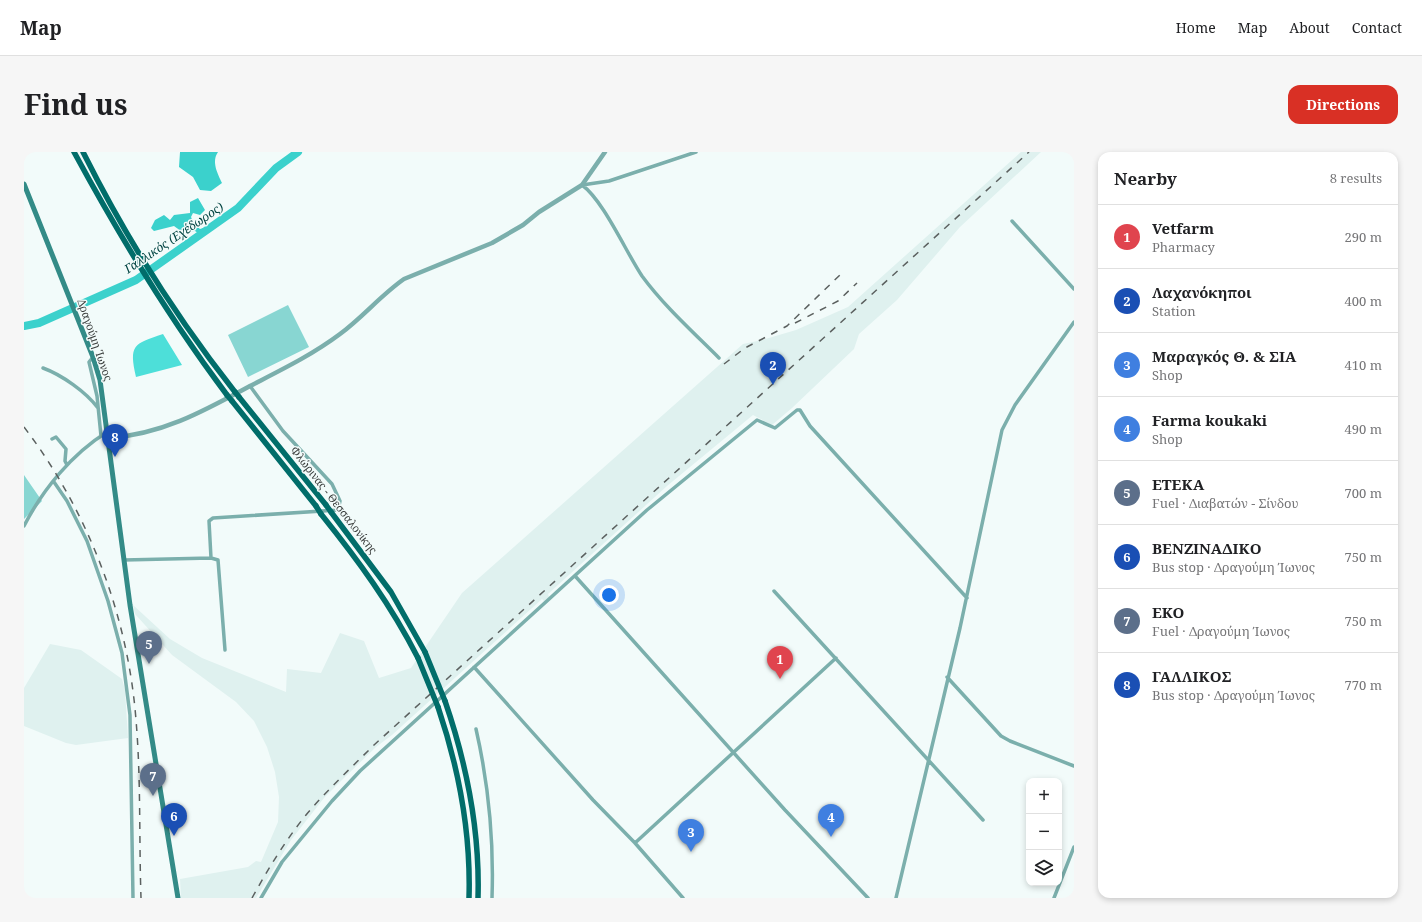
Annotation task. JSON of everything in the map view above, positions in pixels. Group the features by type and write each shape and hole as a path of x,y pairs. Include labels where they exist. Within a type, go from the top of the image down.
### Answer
{"main road":[{"name":"Φλώρινας - Θεσσαλονίκης","path":"74,152 89,182 132,256 174,322 227,395 373,580 397,618 418,658 438,708 455,763 466,820 469,898"},
{"name":"Φλώρινας - Θεσσαλονίκης","path":"83,152 138,253 180,320 235,392 326,505 388,587 425,652 445,701 463,759 476,830 478,898"},
{"name":"Δραγούμη Ίωνος","path":"24,184 93,357 101,387 124,560 178,898"}],"street":[{"path":"24,526 33,508 67,465 101,436 131,435 169,426 198,414 295,363 340,335 404,279 497,240 523,225 539,212 582,185 605,152"},
{"path":"582,185 609,181 696,152"},
{"path":"582,185 595,199 634,262 654,290 719,358"},
{"path":"1012,221 1074,289"},
{"path":"896,898 947,677 967,598 998,446 1006,419 1025,389 1074,322"},
{"path":"93,357 89,362 98,409 101,436"},
{"path":"43,368 51,371 81,391 98,409"},
{"path":"211,558 209,521 213,518 338,510 340,506 338,495 332,484 283,431 250,386"},
{"path":"261,898 282,862 332,801 360,771 576,577 647,510 734,437 757,420 770,427 778,427 799,409 810,426 967,598"},
{"path":"52,439 56,437 65,447 67,465"},
{"path":"54,482 67,501 87,540 108,600 122,653 130,715 133,898"},
{"path":"124,560 216,559 218,562 225,650"},
{"path":"576,577 868,898"},
{"path":"774,591 983,820"},
{"path":"635,843 836,658"},
{"path":"474,667 593,800 635,843 683,898"},
{"path":"947,677 1001,736 1010,741 1074,766"},
{"path":"476,729 487,782 493,869 492,898"},
{"path":"1054,898 1074,847"}],"shaded area":[{"path":"180,152 218,152 215,164 222,183 211,191 200,190 193,177 179,167"},
{"path":"1021,152 1041,152 960,227 897,300 859,334 854,349 792,408 772,425 753,415 667,486 548,594 549,597 544,601 542,599 392,735 376,747 344,778 324,798 291,840 256,898 181,898 180,879 248,867 256,861 261,862 278,822 279,797 275,772 267,747 254,721 236,702 172,655 135,614 133,605 170,639 202,658 286,692 287,669 321,673 340,633 364,641 379,678 411,668 462,593 743,344 796,330 848,307"},
{"path":"198,198 205,210 200,215 193,213 191,217 195,225 200,229 214,225 198,233 195,231 182,232 174,226 154,231 151,228 155,220 164,215 170,220 174,215 190,213 190,202"},
{"path":"288,305 309,347 248,377 228,335"},
{"path":"163,334 182,365 136,377 133,358 136,347 145,340"},
{"path":"24,475 42,501 24,519"},
{"path":"50,644 81,650 122,679 125,690 128,738 76,745 66,743 24,726 24,688"}],"waterway":[{"name":"Γαλλικός (Εχέδωρος)","path":"24,326 39,323 136,280 238,208 276,168 298,152"}],"railway":[{"path":"252,898 277,855 306,815 374,745 1029,152"},
{"path":"724,364 745,348 787,326 842,273"},
{"path":"795,323 838,301 857,283"},
{"path":"24,427 47,459 67,493 85,529 101,566 114,603 124,642 132,681 138,742 141,898"}],"place":[{"name":"Λαχανόκηποι","path":"773,385"},
{"name":"ΓΑΛΛΙΚΟΣ","path":"115,457"},
{"name":"ΕΤΕΚΑ","path":"149,664"},
{"name":"Vetfarm","path":"780,679"},
{"name":"EKO","path":"153,796"},
{"name":"ΒΕΝΖΙΝΑΔΙΚΟ","path":"174,836"},
{"name":"Farma koukaki","path":"831,837"},
{"name":"Μαραγκός Θ. & ΣΙΑ","path":"691,852"}]}
